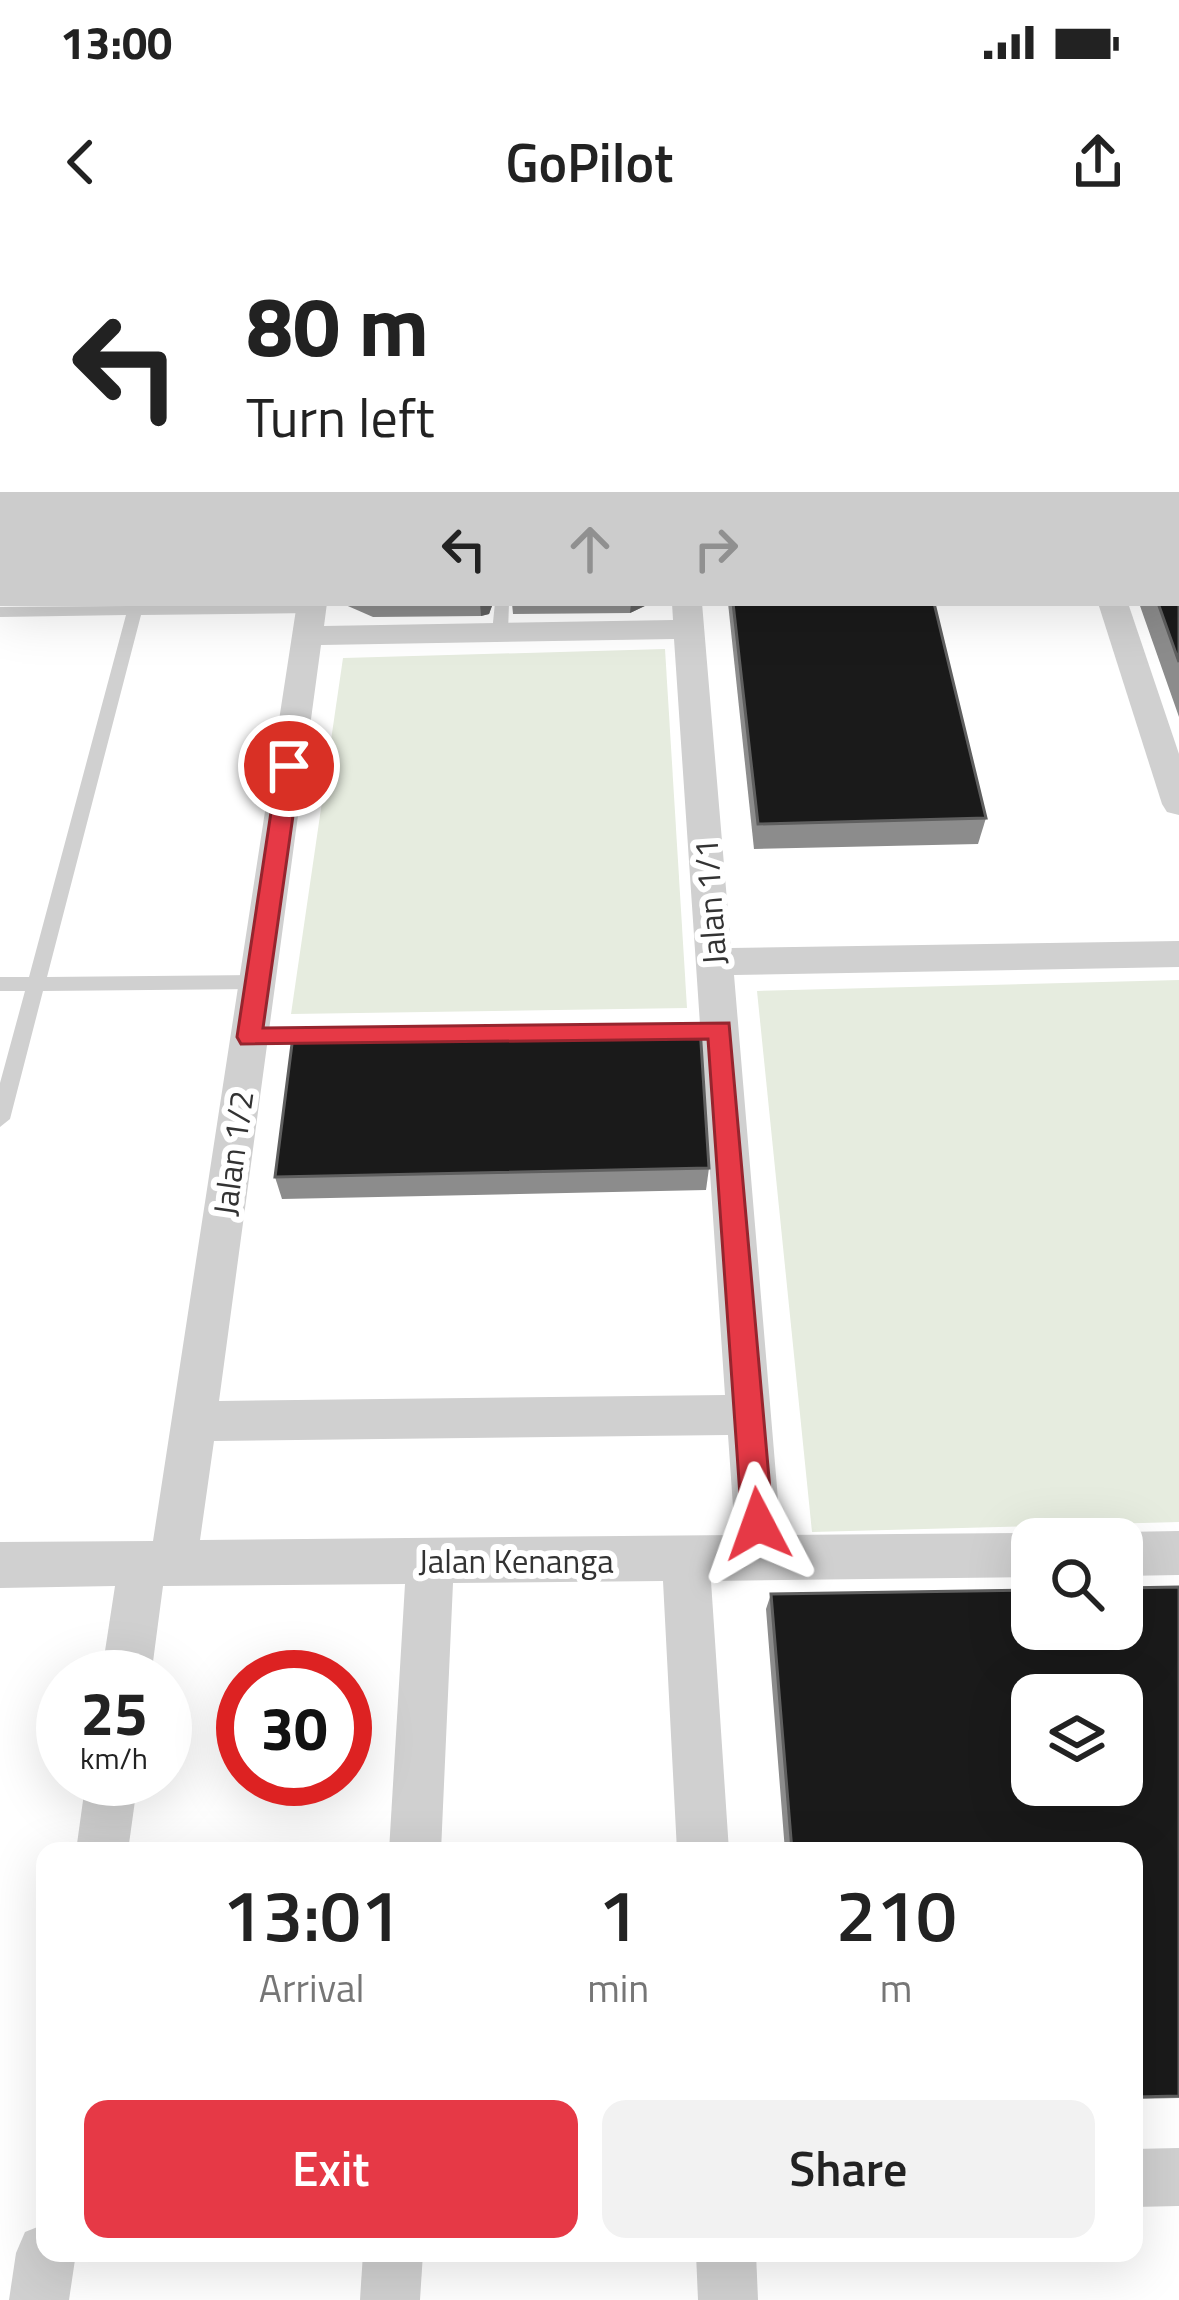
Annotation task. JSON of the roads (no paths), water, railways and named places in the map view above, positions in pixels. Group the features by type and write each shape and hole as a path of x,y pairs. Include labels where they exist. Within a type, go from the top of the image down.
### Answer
{"street":[{"path":"1114,606 1179,804"},
{"path":"311,616 688,616"},
{"name":"Jalan 1/2","path":"133,1650 194,1421 311,616"},
{"name":"Jalan 1/1","path":"688,616 760,1560"},
{"path":"715,962 1179,954"},
{"path":"673,1030 720,1030"},
{"path":"250,1037 296,1036"},
{"path":"194,1421 750,1415"},
{"path":"1143,1554 1179,1553"},
{"name":"Jalan Kenanga","path":"0,1565 158,1560 1011,1556"},
{"path":"686,1560 703,1842"},
{"path":"415,1842 430,1561"},
{"path":"103,1842 108,1806"},
{"path":"1143,2178 1179,2177"},
{"path":"39,2300 45,2262"},
{"path":"390,2300 392,2262"},
{"path":"726,2262 728,2300"}],"lane":[{"path":"0,1120 136,606"},
{"path":"0,612 136,606 311,616"},
{"path":"0,984 257,982"}]}
